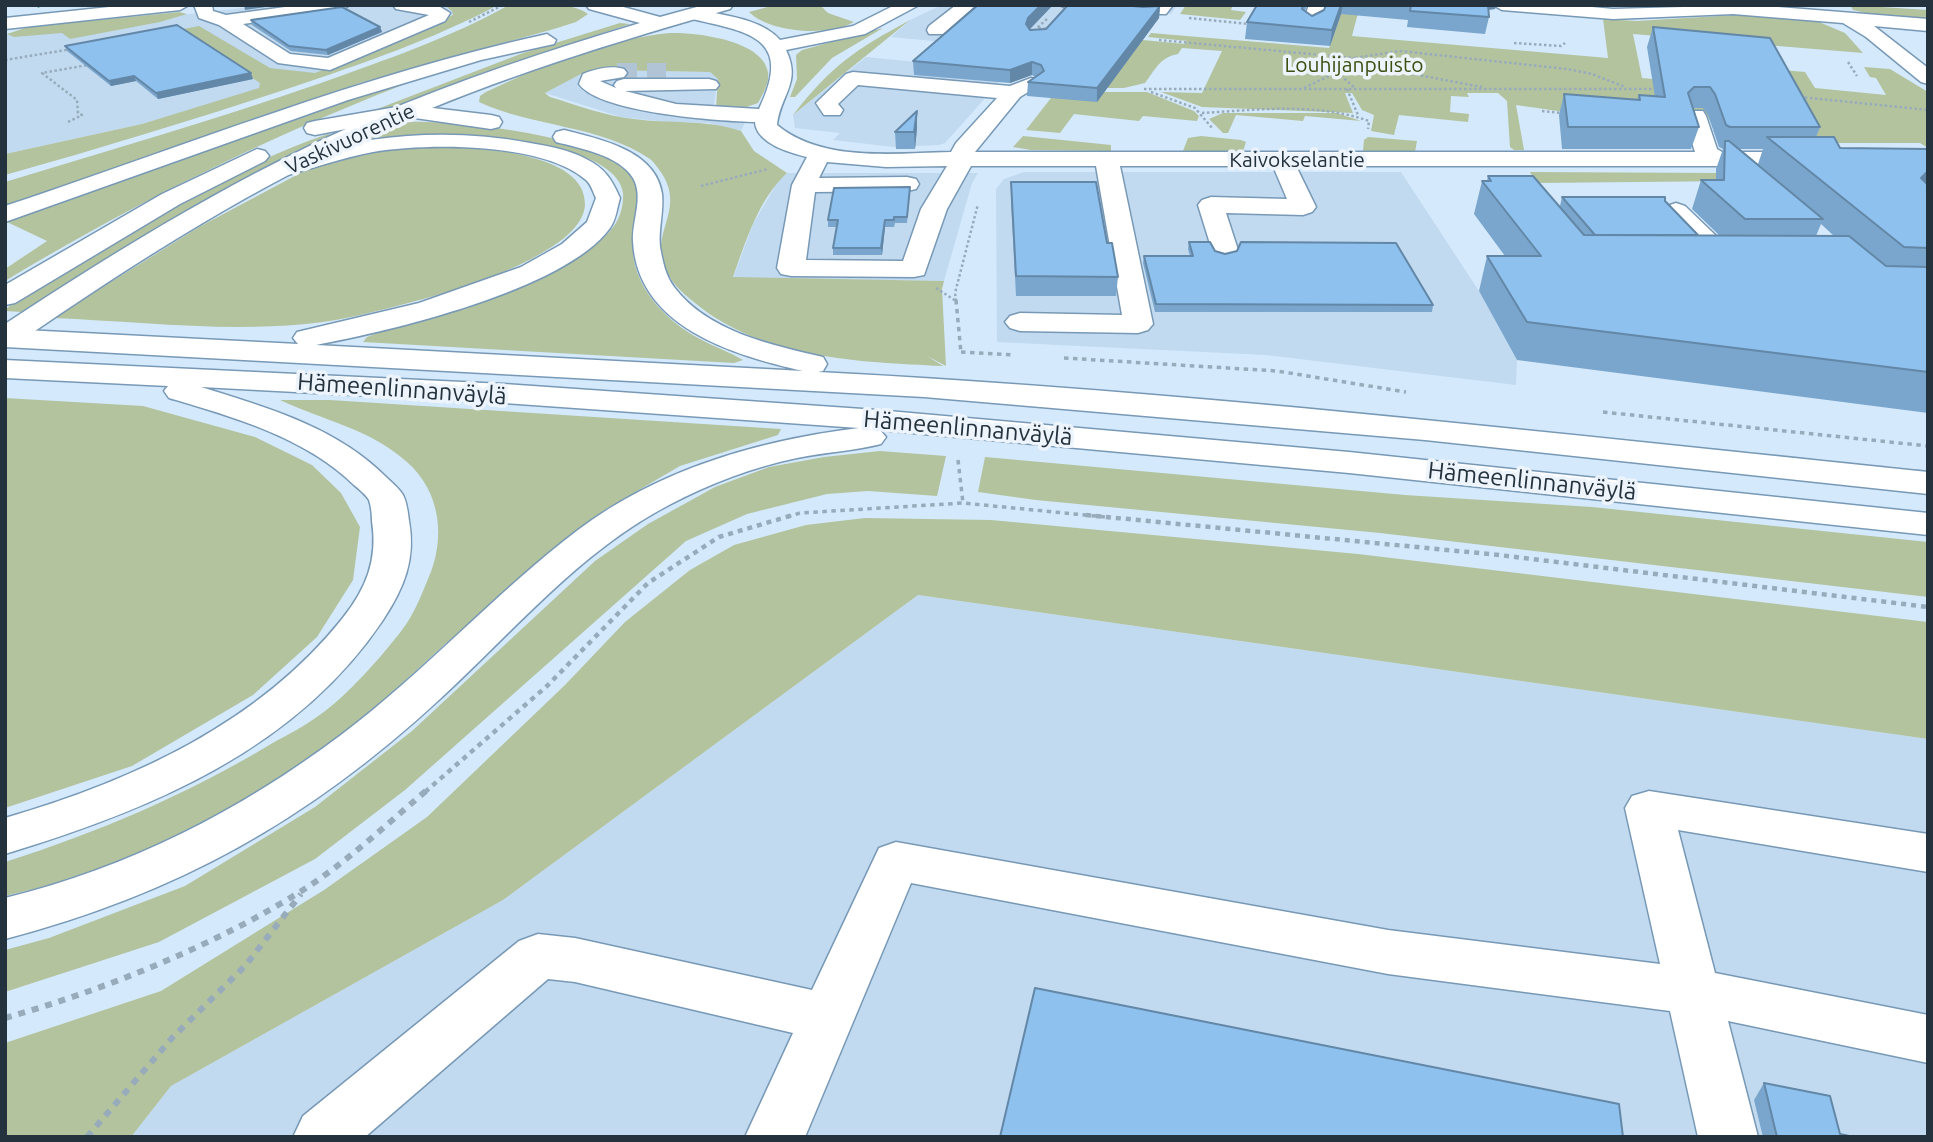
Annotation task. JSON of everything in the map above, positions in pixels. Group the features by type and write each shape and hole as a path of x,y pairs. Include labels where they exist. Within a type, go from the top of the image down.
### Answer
{"main road":[{"path":"5,18 118,5"},
{"path":"5,24 180,5"},
{"path":"203,5 205,14 225,21 285,60 330,64 439,17 441,13 425,7 402,5"},
{"path":"225,21 341,5"},
{"path":"595,5 629,14 662,10 772,45 858,30 910,5"},
{"name":"Vaskivuorentie","path":"5,338 163,236 335,142 662,10 694,13 724,5"},
{"path":"936,30 967,5"},
{"path":"1048,29 1067,5 1142,12"},
{"path":"1079,23 1129,28 1145,8 1160,10 1164,5"},
{"path":"1311,24 1318,5"},
{"path":"1502,5 1620,14 1733,9 1843,12 1928,24"},
{"path":"1843,12 1923,71"},
{"path":"589,85 707,99 766,117 783,79 783,65 772,45 764,34 694,13"},
{"name":"Vaskivuorentie","path":"5,297 171,199 315,128 406,90 629,14"},
{"path":"5,214 371,86 496,50 547,40"},
{"path":"589,85 590,78 617,73"},
{"path":"666,74 695,75 703,78 707,99"},
{"path":"810,177 791,268 914,269 934,209 951,184 964,148 1022,89 865,78 848,84"},
{"path":"848,84 878,84"},
{"path":"827,115 846,104 854,95 848,84"},
{"path":"589,85 645,107 707,99"},
{"path":"315,128 408,111 524,127 586,143 619,156 641,171 651,194 646,242 652,274 663,292 687,314 732,341 774,356 924,387"},
{"path":"1695,116 1707,152 1722,159 1756,185"},
{"name":"Kaivokselantie","path":"766,117 766,127 774,138 793,147 810,177 868,158 1834,159"},
{"path":"186,347 295,340 352,331 479,293 517,278 571,250 590,236 601,223 608,198 604,184 577,163 535,150 477,142 385,144 280,170"},
{"path":"1501,159 1526,189"},
{"path":"1020,322 1138,324 1107,160"},
{"path":"1225,250 1211,205 1303,207 1282,160"},
{"path":"810,177 951,184"},
{"path":"810,177 827,209"},
{"path":"907,209 934,209"},
{"path":"1676,211 1739,261 1688,261"},
{"name":"Hämeenlinnanväylä","path":"5,338 924,387 1425,430 1928,483"},
{"name":"Hämeenlinnanväylä","path":"5,369 297,382 1000,430 1535,481 1928,524"},
{"path":"5,836 117,799 209,754 270,713 324,669 356,632 381,593 393,559 386,497 354,466 292,430 238,409 128,376"},
{"path":"5,919 81,898 156,867 222,835 286,799 401,710 503,615 594,537 640,507 683,484 730,465 825,441 1000,430"},
{"path":"1728,1137 1649,808 1928,853"},
{"path":"775,1137 896,861 1388,952 1693,991 1928,1039"},
{"path":"324,1135 538,956 575,960 827,1017"}],"path":[{"path":"1183,18 1251,24"},
{"path":"1152,39 1354,58 1402,72 1496,89"},
{"path":"1514,43 1560,46 1565,43"},
{"path":"56,44 74,52"},
{"path":"1300,90 1337,72 1354,58 1382,52 1418,51 1567,69 1592,74 1629,89"},
{"path":"68,122 82,115 78,113 77,100 42,74 91,64 83,58"},
{"path":"1848,62 1857,76"},
{"path":"1337,72 1356,89"},
{"path":"1366,134 1369,121 1359,116 1332,112 1202,113 1144,89 1668,89"},
{"path":"1347,89 1359,116"},
{"path":"1801,97 1928,110"},
{"path":"1542,111 1570,114"},
{"path":"1202,113 1205,122 1221,136"},
{"path":"701,186 778,167 810,177"},
{"path":"961,360 955,293 981,194"},
{"path":"961,352 1021,356"},
{"path":"1062,358 1264,369 1410,392"},
{"path":"1601,412 1928,446"},
{"path":"958,452 963,503"},
{"path":"5,1018 58,1003 208,942 303,890 369,841 547,686 648,583 719,537 800,513 963,503 1499,555 1928,607"},
{"path":"87,1137 172,1038 245,967 303,890"}],"shaded area":[{"path":"271,5 444,5 453,15 315,73 142,124 5,154 5,34"},
{"path":"942,5 1177,5 1171,14 1156,13 1049,52 891,37 910,20"},
{"path":"866,57 1009,71 945,143 939,145 894,147 833,140 840,133 795,128 793,115"},
{"path":"598,70 710,72 718,79 714,105 738,110 752,107 741,131 708,123 621,117 545,93 581,74"},
{"path":"1024,172 1401,172 1479,291 1517,360 1516,385 1266,355 997,342 996,189 1004,179"},
{"path":"787,173 978,173 972,183 944,281 733,278 753,224 777,183"},
{"path":"918,595 1928,739 1928,1137 131,1137 171,1086 503,900"}],"green space":[{"path":"444,5 498,5 422,40 343,70 184,122 5,175 5,154 142,124 259,88 260,83 178,30 199,26 270,68 315,73 453,15"},
{"path":"509,5 561,5 588,14 576,22 554,29 363,82 5,206 5,182 321,83 440,38"},
{"path":"775,5 820,5 828,13 854,22 830,30 800,30 771,25 749,12"},
{"path":"1186,5 1233,5 1231,10 1246,12 1240,20 1180,14"},
{"name":"Louhijanpuisto","path":"1344,5 1360,5 1352,36 1608,58 1603,19 1637,21 1736,15 1819,22 1845,33 1863,53 1633,34 1642,78 1720,85 1737,66 1805,72 1815,88 1886,95 1876,78 1870,77 1864,67 1890,69 1928,92 1928,148 1920,143 1834,143 1712,125 1707,115 1627,108 1565,112 1516,105 1524,150 1514,150 1510,147 1507,101 1498,93 1467,93 1469,97 1451,96 1450,112 1469,114 1468,122 1399,115 1394,135 1371,131 1374,115 1362,110 1352,93 1345,93 1353,113 1202,107 1161,92 1202,93 1222,51 1182,48 1178,54 1162,61 1145,83 1124,88 1094,88 1079,34 1185,44 1187,41 1148,37 1151,33 1329,48"},
{"path":"1850,5 1928,10 1928,20 1874,15 1853,10"},
{"path":"179,12 187,14 160,22 70,39 62,33 14,37 7,34 28,27"},
{"path":"910,20 793,115 820,83 846,60 874,40"},
{"path":"620,23 630,24 482,73 389,111 372,111 523,53"},
{"path":"883,28 832,58 795,97 790,97 797,79 796,55 802,50"},
{"path":"670,33 711,36 754,52 763,61 768,72 766,88 758,103 738,110 716,107 718,79 710,72 598,70 581,74 545,93 581,107 623,118 688,122 741,131 754,151 787,173 761,208 733,277 944,281 942,289 946,366 927,356 943,366 813,354 751,336 722,322 685,294 665,268 661,250 670,196 667,184 651,160 610,139 521,117 479,102 480,96 486,92 576,55 623,41"},
{"path":"434,73 323,117 215,167 109,221 5,281 5,269 47,241 5,221 129,179 309,111"},
{"path":"1097,92 1147,92 1194,111 1199,116 1197,121 1143,116 1139,121 1074,114 1060,133 1026,130 1051,98"},
{"path":"1223,113 1337,113 1361,121 1305,116 1303,121 1236,115 1228,133 1223,133 1209,119"},
{"path":"404,122 492,127 529,133 596,152 620,166 635,182 638,190 639,205 633,244 634,259 644,288 663,312 687,331 743,360 734,363 363,342 367,337 490,292 572,258 592,247 613,228 623,204 623,193 616,178 601,165 554,147 479,136 367,141 376,132"},
{"path":"331,135 174,219 22,312 5,311 22,296 190,197 259,162"},
{"path":"1023,136 1111,145 1111,151 1031,150 1013,147"},
{"path":"1201,136 1246,142 1243,151 1183,151 1188,138"},
{"path":"1368,137 1417,141 1415,152 1363,151 1364,140"},
{"path":"441,146 528,156 550,164 569,174 581,187 584,212 573,230 556,244 508,270 436,295 365,314 328,321 250,327 53,318 199,227 306,170 378,151"},
{"path":"1530,172 1725,173 1737,181 1536,183"},
{"path":"5,398 143,406 255,437 312,465 341,493 360,527 353,580 317,637 253,695 132,766 5,808"},
{"path":"280,400 330,400 781,429 778,435 680,466 603,511 444,645 337,743 221,815 142,854 46,886 5,896 5,862 108,825 174,796 315,718 331,707 364,675 410,619 434,564 437,548 437,517 427,487 407,462 377,441"},
{"path":"880,451 946,456 937,496 868,491 827,494 747,514 686,541 405,790 315,859 159,942 5,992 5,950 49,938 185,886 315,807 412,731 595,561 648,524 715,487 769,467"},
{"path":"985,457 1405,495 1592,507 1928,542 1928,597 1380,533 978,492"},
{"path":"865,518 991,520 1358,554 1928,622 1928,739 918,595 503,900 171,1086 131,1137 5,1137 5,1043 161,991 324,890 427,817 565,685 625,622 690,570 734,545 806,525"}],"building":[{"path":"978,5 1041,5 1028,18 1026,24 1030,30 1046,29 1068,5 1160,6 1097,88 1028,82 1044,71 1041,65 1032,62 1010,70 913,61"},
{"path":"1257,5 1303,5 1302,9 1312,16 1324,10 1326,5 1341,5 1332,30 1247,22"},
{"path":"1411,5 1488,5 1489,17 1410,11"},
{"path":"342,7 380,27 326,50 289,46 251,20"},
{"path":"177,25 251,73 156,93 134,76 109,81 65,46"},
{"path":"1653,27 1770,38 1820,127 1730,127 1726,125 1710,87 1694,87 1688,93 1699,127 1568,127 1564,94 1640,100 1639,95 1665,97"},
{"path":"917,111 914,132 895,132"},
{"path":"1767,137 1834,137 1840,148 1928,149 1928,171 1921,178 1928,185 1928,248 1904,247"},
{"path":"1725,141 1729,141 1823,219 1745,219 1701,180 1724,180"},
{"path":"1488,176 1533,176 1584,235 1849,236 1886,266 1928,267 1928,372 1527,322 1487,256 1541,256 1482,181 1491,181"},
{"path":"1011,182 1096,182 1107,243 1112,243 1118,277 1016,276"},
{"path":"910,187 907,217 885,220 881,248 833,248 838,220 828,220 834,188"},
{"path":"1562,197 1665,197 1665,201 1698,235 1595,235"},
{"path":"1189,242 1210,242 1215,251 1225,254 1237,251 1241,242 1396,243 1433,305 1156,304 1144,256 1193,256"},
{"path":"1035,988 1619,1104 1623,1137 1000,1137"},
{"path":"1764,1083 1830,1096 1840,1134 1854,1137 1777,1137"}],"waterway":[{"path":"38,6 42,5"}],"tunnel":[{"path":"617,73 666,73"}]}
